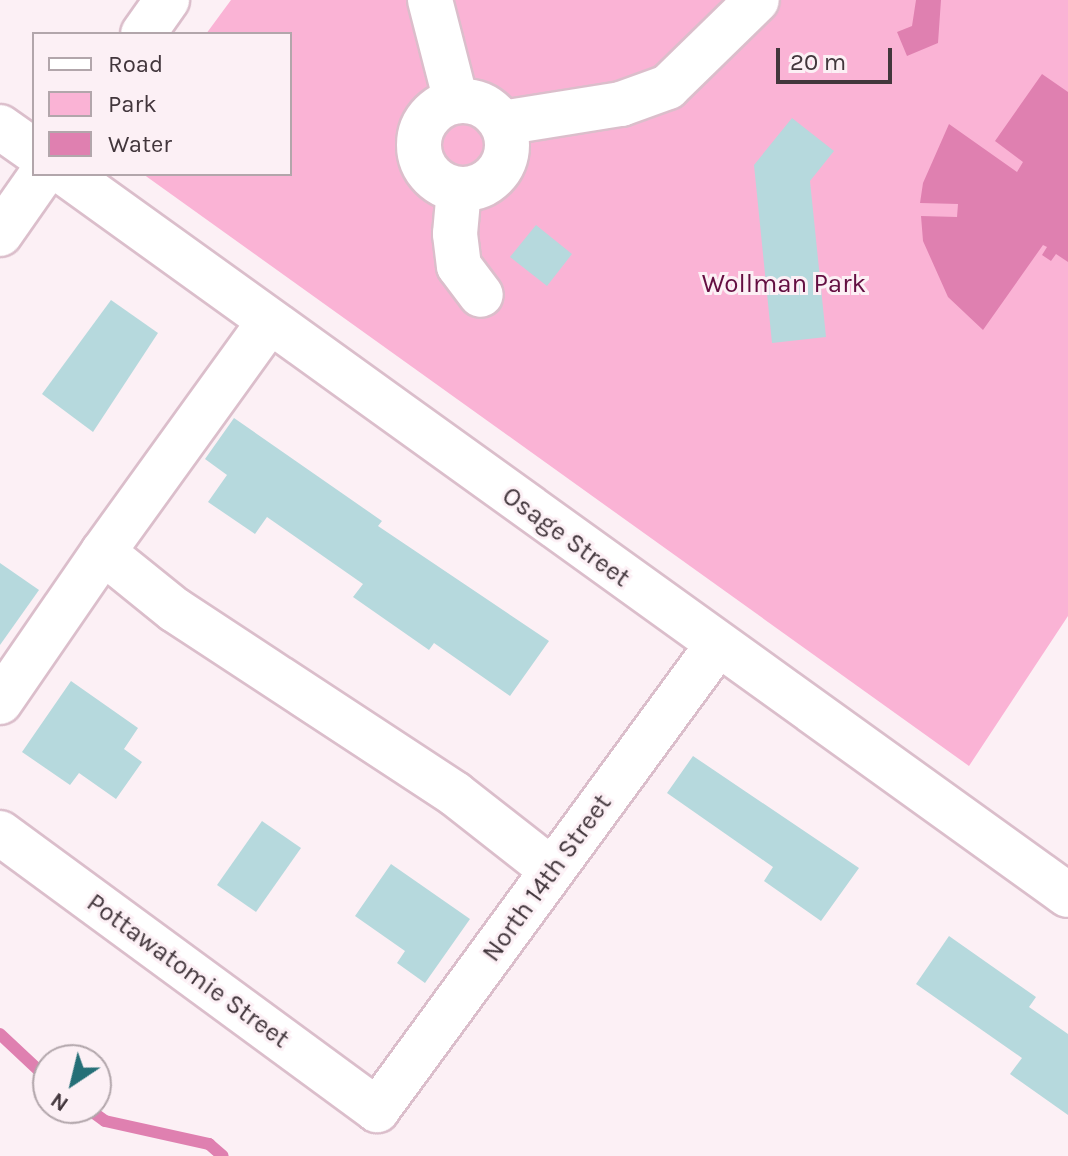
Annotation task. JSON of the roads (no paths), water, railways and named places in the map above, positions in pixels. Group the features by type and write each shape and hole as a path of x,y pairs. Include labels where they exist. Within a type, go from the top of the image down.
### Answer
{"street":[{"path":"144,32 167,0"},
{"path":"430,0 456,101"},
{"path":"502,123 621,104 668,87 757,0"},
{"path":"456,101 488,108 502,123 508,145 498,172 487,182 459,189 433,177 419,151 425,122 434,111 456,101"},
{"path":"0,127 32,150"},
{"path":"0,234 41,176"},
{"name":"Osage Street","path":"69,176 716,647 1068,895"},
{"path":"459,189 455,234 459,266 481,295"},
{"path":"0,702 103,552 269,322"},
{"path":"103,552 175,610 455,794 552,870"},
{"name":"North 14th Street","path":"377,1110 716,647"},
{"name":"Pottawatomie Street","path":"0,833 377,1110"}],"water":[{"path":"916,0 941,0 938,43 907,56 897,32 912,26"},
{"path":"1042,74 1068,92 1068,262 1056,254 1051,261 1042,255 1047,247 1043,245 983,330 948,297 923,241 921,216 957,217 958,204 920,203 923,183 949,124 1017,172 1023,162 995,141"}],"waterway":[{"path":"0,1034 32,1064"},
{"path":"112,1123 209,1144 223,1156"}],"park label":[{"name":"Wollman Park","path":"784,284"}]}
